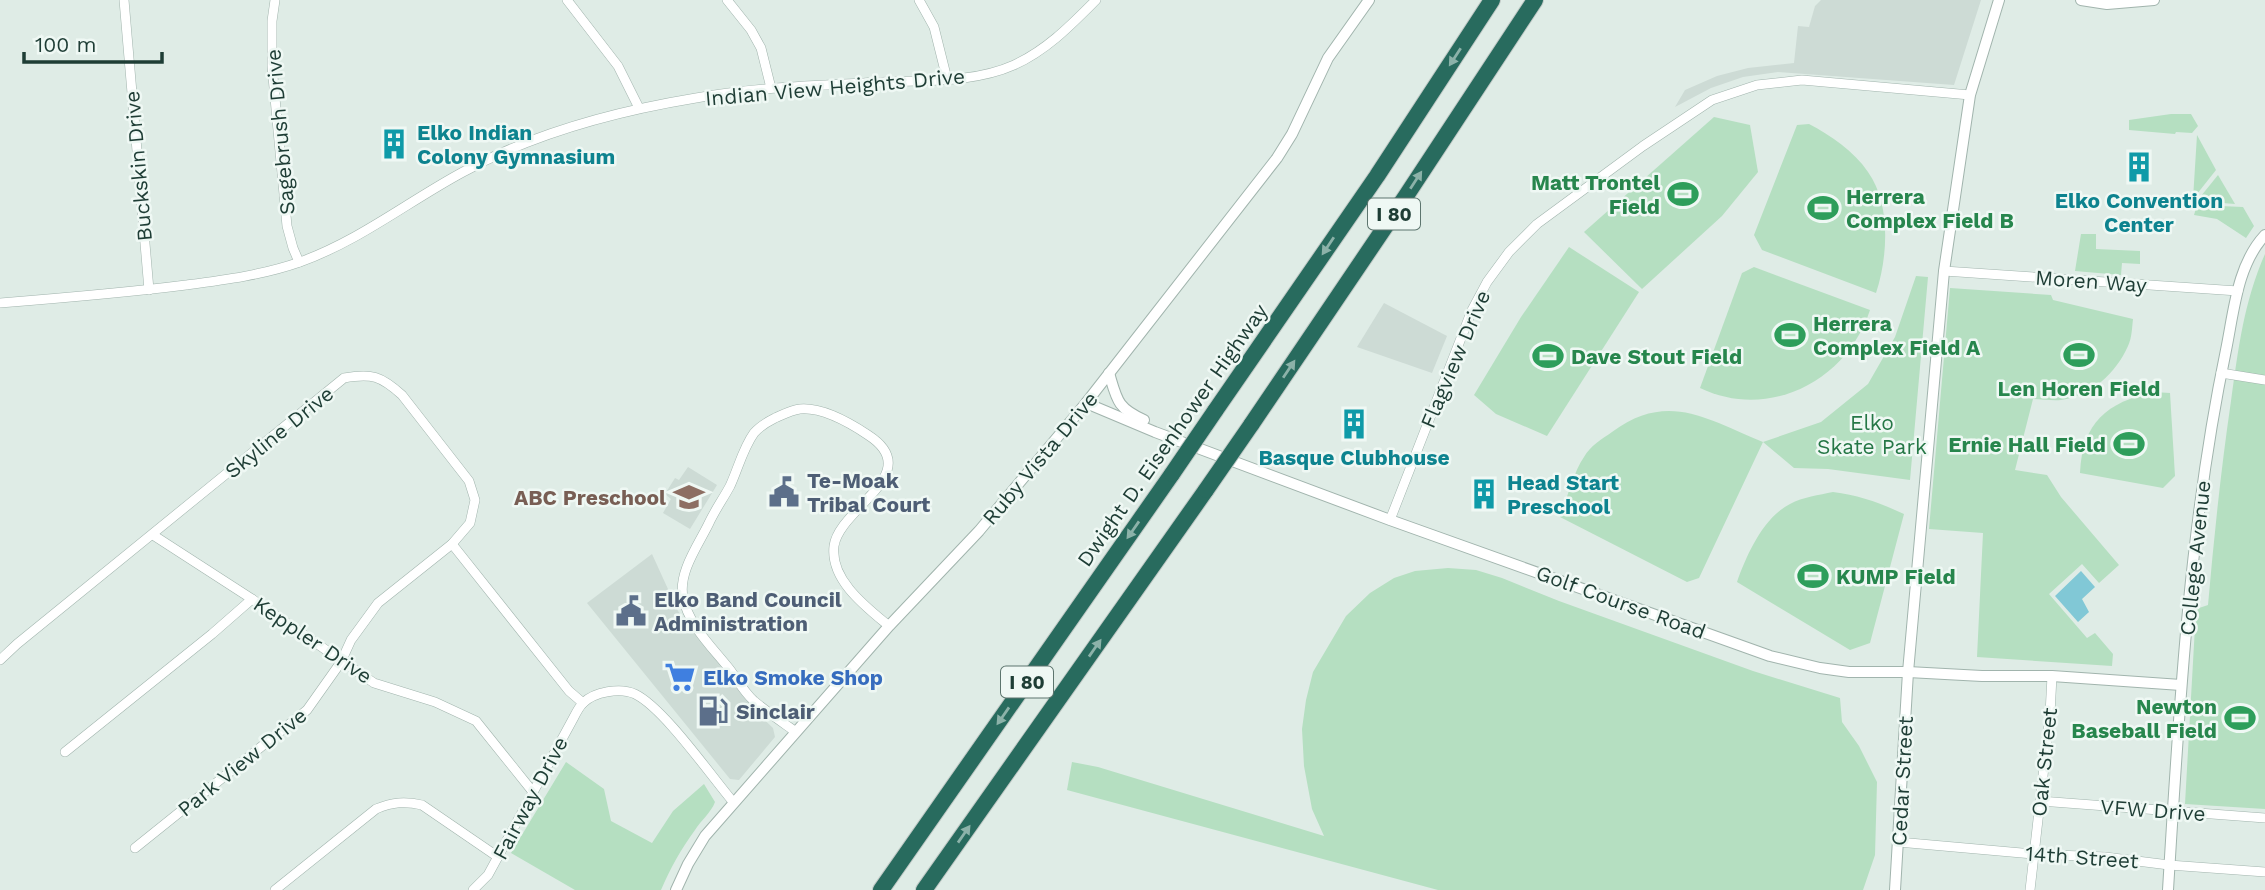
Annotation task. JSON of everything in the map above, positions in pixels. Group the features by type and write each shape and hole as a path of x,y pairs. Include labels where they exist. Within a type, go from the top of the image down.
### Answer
{"highway":[{"name":"Dwight D. Eisenhower Highway","path":"881,890 1377,176 1492,0"},
{"name":"I 80","path":"924,890 1251,425 1535,0"}],"street":[{"name":"Buckskin Drive","path":"124,0 149,290"},
{"name":"Sagebrush Drive","path":"275,0 272,66 287,226 299,262"},
{"path":"567,0 618,66 639,108"},
{"path":"727,0 751,30 761,48 771,88"},
{"path":"919,0 934,27 947,79"},
{"name":"Indian View Heights Drive","path":"0,303 149,290 256,274 299,262 362,232 447,181 495,156 568,128 639,108 771,88 947,79 999,71 1032,56 1061,35 1096,0"},
{"name":"Ruby Vista Drive","path":"676,890 705,836 889,626 979,531 1086,402 1277,158 1292,134 1328,58 1369,0"},
{"name":"Cedar Street","path":"1895,890 1908,672 1944,271 1970,95 1999,0"},
{"path":"2081,0 2107,4 2154,0"},
{"name":"Flagview Drive","path":"1390,520 1472,310 1488,282 1509,252 1537,224 1643,146 1712,100 1780,81 1823,81 1970,95"},
{"name":"College Avenue","path":"2168,890 2181,685 2203,484 2238,291 2246,265 2265,235"},
{"name":"Moren Way","path":"1944,271 2238,291"},
{"path":"1109,373 1114,394 1121,407 1180,441"},
{"path":"2221,373 2265,380"},
{"name":"Skyline Drive","path":"0,660 344,379 379,377 402,395 469,481 475,500 474,511 470,523 452,544"},
{"name":"Golf Course Road","path":"1086,402 1180,441 1390,520 1770,656 1849,672 2052,676 2181,685"},
{"path":"796,732 752,699 703,637 685,609 682,593 691,560 715,509 729,487 753,434 764,423 800,409 819,411 835,416 870,436 883,448 889,468 883,480 839,534 834,545 834,556 841,578 856,596 889,626"},
{"name":"Keppler Drive","path":"153,535 374,683 455,709 476,721 534,792"},
{"path":"452,544 569,691 583,703 594,696 616,691 633,693 642,698 668,723 734,803"},
{"name":"Park View Drive","path":"135,848 307,710 378,603 452,544"},
{"path":"65,752 252,599"},
{"name":"Oak Street","path":"2031,890 2052,676"},
{"name":"Fairway Drive","path":"472,890 488,875 583,703"},
{"name":"VFW Drive","path":"2040,801 2265,818"},
{"path":"275,890 376,809 391,803 408,802 422,806 498,857"},
{"name":"14th Street","path":"1898,842 2265,872"}],"shaded area":[{"path":"1821,0 1981,0 1954,85 1778,72 1743,77 1711,88 1675,107 1685,90 1717,76 1748,68 1794,63 1798,26 1809,27 1815,6"},
{"path":"1384,303 1447,336 1432,373 1357,347"},
{"name":"ABC Preschool","path":"688,467 717,485 690,529 663,513 671,499 665,494 675,478 679,480"},
{"path":"652,554 678,611 754,710 773,728 775,737 739,780 730,779 587,603"}],"green space":[{"path":"2191,114 2198,126 2192,133 2175,134 2129,130 2129,120"},
{"name":"Matt Trontel Field","path":"1714,117 1750,125 1758,172 1722,216 1642,289 1584,232"},
{"name":"Herrera Complex Field B","path":"1809,124 1849,150 1868,172 1881,199 1885,247 1876,293 1762,250 1754,235 1797,125"},
{"path":"2197,135 2216,170 2193,199"},
{"path":"2218,175 2235,204 2197,201"},
{"path":"2197,205 2243,207 2254,226 2246,238 2217,219 2194,215"},
{"path":"2081,234 2096,234 2096,249 2140,251 2140,264 2122,263 2121,275 2075,271"},
{"name":"Dave Stout Field","path":"1569,247 1639,292 1547,436 1496,414 1474,395 1521,317"},
{"path":"2265,254 2265,809 2185,804 2196,609 2208,605 2227,426 2239,344 2252,290"},
{"name":"Herrera Complex Field A","path":"1754,267 1870,310 1859,335 1843,357 1824,375 1802,388 1778,397 1752,400 1726,397 1700,388 1742,273"},
{"name":"Elko Skate Park","path":"1916,276 1928,277 1910,480 1828,469 1794,468 1763,442 1821,422 1868,384 1895,337"},
{"path":"1950,288 2051,295 2053,300 2133,319 2131,336 2123,356 2101,382 2072,398 2033,399 2015,470 2047,475 2061,497 2119,565 2099,583 2082,564 2049,594 2087,638 2095,633 2113,654 2112,666 1977,657 1983,533 1929,529"},
{"name":"Ernie Hall Field","path":"2154,392 2170,393 2175,476 2163,488 2080,473 2086,441 2100,418 2123,402"},
{"path":"1651,413 1687,413 1763,442 1699,578 1687,582 1560,517 1577,471 1587,453 1600,440 1632,420"},
{"name":"KUMP Field","path":"1833,492 1869,500 1904,514 1870,643 1850,650 1737,582 1764,527 1780,510 1811,496"},
{"path":"1448,568 1476,570 1502,578 1753,671 1840,698 1842,722 1859,746 1877,782 1875,855 1863,890 1438,890 1067,790 1072,762 1098,767 1324,836 1312,809 1304,766 1302,729 1313,672 1346,616 1370,593 1394,578 1415,571"},
{"path":"566,762 604,789 611,821 652,843 673,811 704,784 715,802 680,852 661,890 575,890 511,853"}],"water":[{"path":"2081,571 2095,587 2082,599 2089,612 2078,622 2055,596"}],"place":[{"name":"Elko Indian Colony Gymnasium","path":"394,144"},
{"name":"Elko Convention Center","path":"2139,167"},
{"name":"Matt Trontel Field","path":"1683,194"},
{"name":"Herrera Complex Field B","path":"1823,208"},
{"name":"Herrera Complex Field A","path":"1790,335"},
{"name":"Len Horen Field","path":"2079,355"},
{"name":"Dave Stout Field","path":"1548,356"},
{"name":"Basque Clubhouse","path":"1354,424"},
{"name":"Ernie Hall Field","path":"2129,444"},
{"name":"Te-Moak Tribal Court","path":"784,492"},
{"name":"Head Start Preschool","path":"1484,494"},
{"name":"ABC Preschool","path":"689,497"},
{"name":"KUMP Field","path":"1813,576"},
{"name":"Elko Band Council Administration","path":"631,611"},
{"name":"Elko Smoke Shop","path":"680,677"},
{"name":"Sinclair","path":"713,711"},
{"name":"Newton Baseball Field","path":"2240,718"}]}
